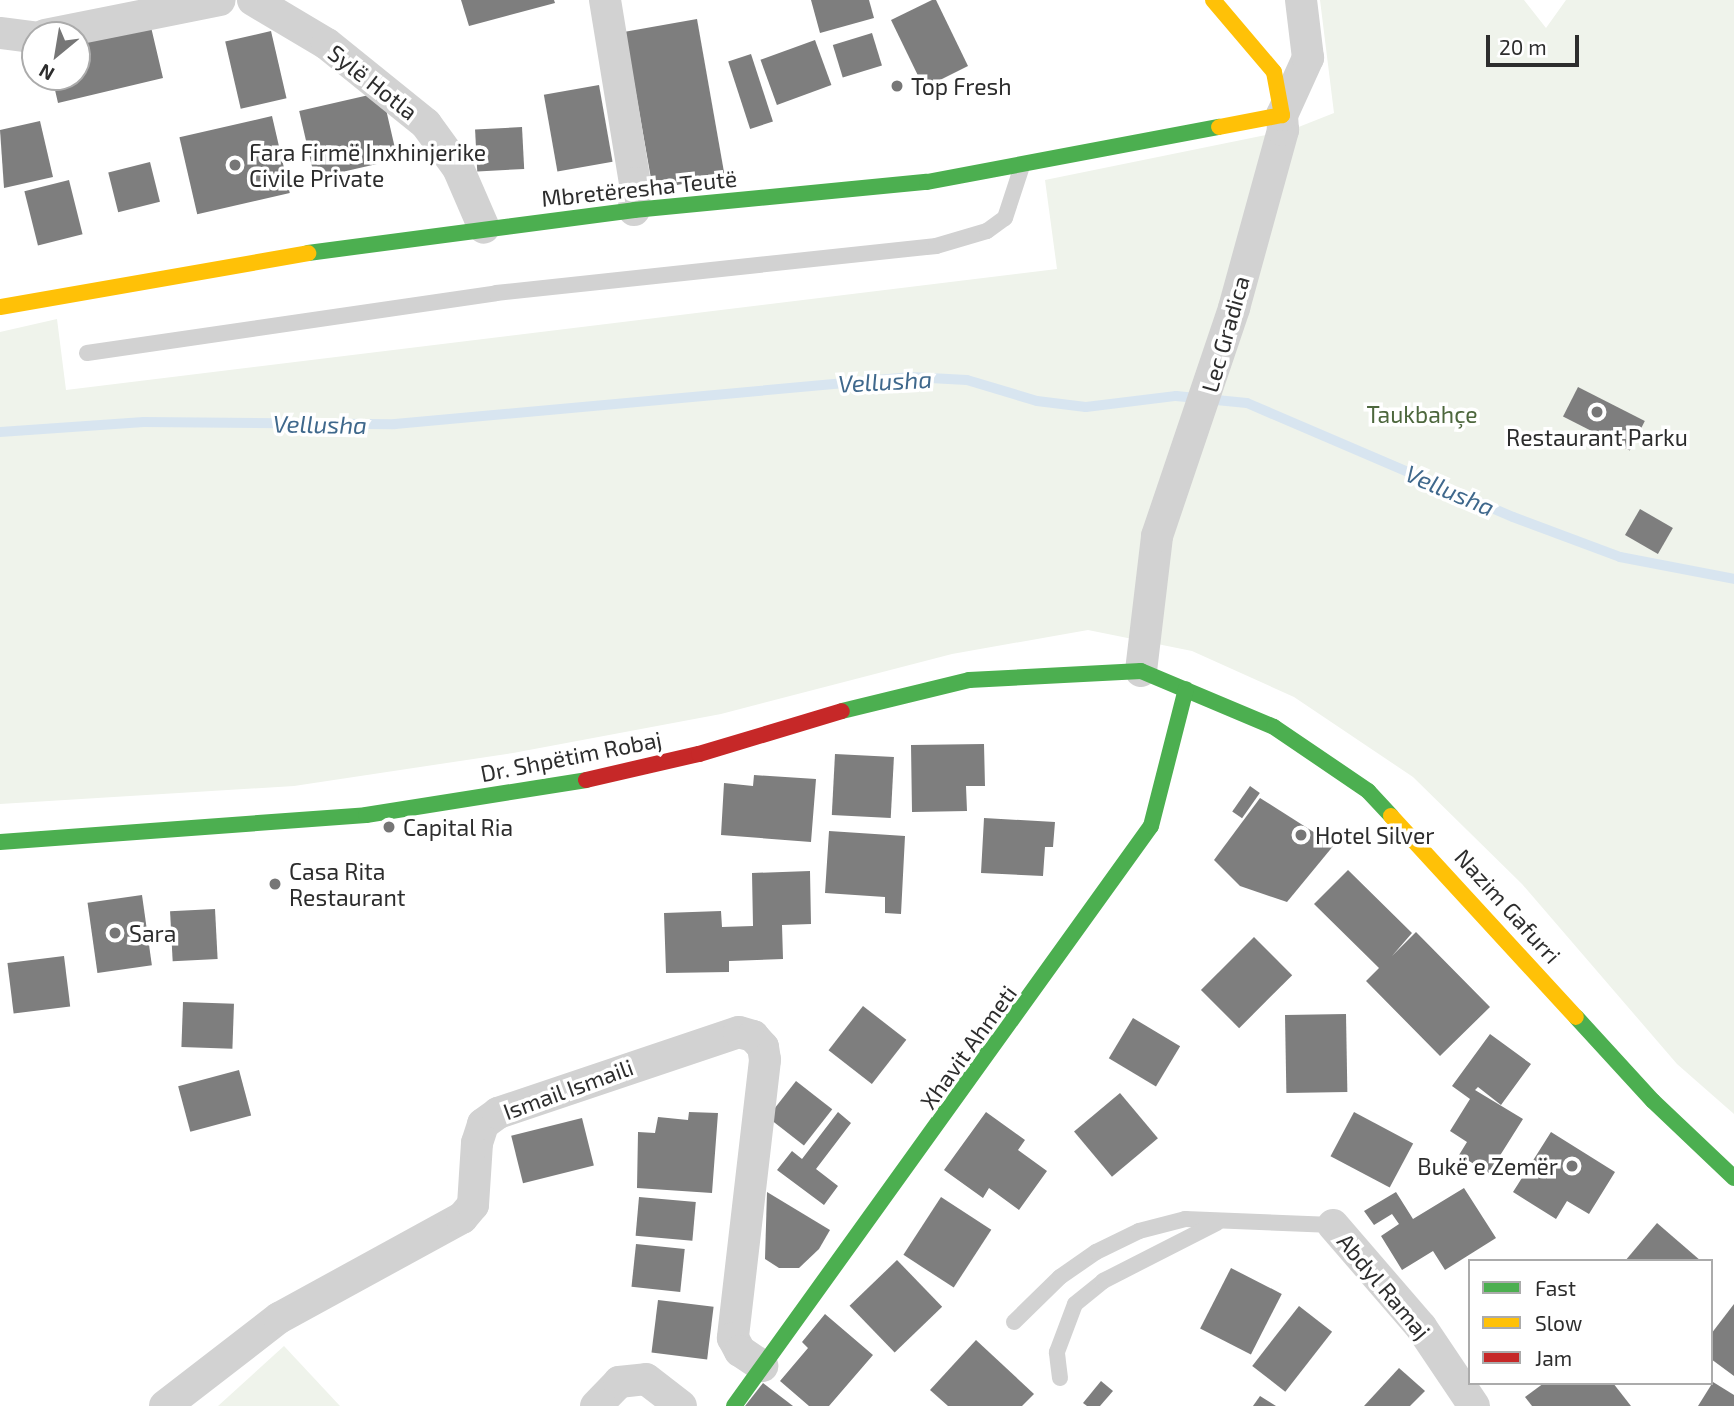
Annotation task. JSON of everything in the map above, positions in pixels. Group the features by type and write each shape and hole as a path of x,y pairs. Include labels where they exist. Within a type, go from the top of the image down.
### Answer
{"street":[{"path":"91,26 220,0"},
{"name":"Sylë Hotla","path":"253,0 327,44 426,124 458,168 484,228"},
{"path":"605,0 635,183 634,210"},
{"path":"1213,0 1275,72 1282,115"},
{"name":"Lec Gradica","path":"1141,671 1157,536 1197,427 1283,130 1282,115 1308,58 1301,0"},
{"path":"0,33 21,35"},
{"name":"Mbretëresha Teutë","path":"0,306 346,246 634,210 927,181 1282,115"},
{"name":"Nazim Gafurri","path":"1141,671 1274,727 1368,791 1653,1101 1734,1178"},
{"name":"Dr. Shpëtim Robaj","path":"0,842 366,815 608,776 699,754 907,692 969,680 1141,671"},
{"name":"Xhavit Ahmeti","path":"734,1406 1050,972 1151,826 1186,690"},
{"name":"Ismail Ismaili","path":"166,1406 279,1318 462,1219 473,1205 477,1143 483,1124 498,1112 739,1032 753,1036 763,1047 765,1060 733,1338 740,1351 762,1366"},
{"name":"Abdyl Ramaj","path":"1333,1225 1421,1327 1474,1406"},
{"path":"596,1406 619,1382 646,1379 681,1406"}],"lane":[{"path":"87,353 496,293 936,246 987,231 1005,218 1016,197 1023,163"},
{"name":"Abdyl Ramaj","path":"1014,1322 1060,1277 1107,1247 1139,1231 1185,1219 1333,1225"},
{"name":"Abdyl Ramaj","path":"1060,1378 1057,1353 1075,1304 1102,1281 1219,1222"}],"green space":[{"name":"Taukbahçe","path":"1320,0 1524,0 1546,28 1566,0 1734,0 1734,1114 1677,1064 1522,884 1413,777 1294,697 1192,651 1088,630 952,654 721,714 513,753 294,786 0,804 0,332 57,319 66,390 1057,269 1045,180 1291,130 1334,113"},
{"path":"284,1346 340,1406 218,1406"}],"building":[{"path":"461,0 554,0 555,3 469,26"},
{"path":"811,0 869,0 874,18 820,33"},
{"path":"936,0 968,66 924,88 891,20"},
{"path":"697,19 725,177 653,189 625,32"},
{"path":"151,27 163,78 58,103 55,91 91,91 91,41"},
{"path":"271,31 287,98 241,109 225,42"},
{"path":"872,33 882,66 843,78 833,45"},
{"path":"815,40 831,85 777,105 760,60"},
{"path":"751,54 773,122 750,129 728,61"},
{"path":"599,85 613,162 557,172 544,95"},
{"path":"382,92 398,159 315,178 299,111"},
{"name":"Fara Firmë Inxhinjerike Civile Private","path":"272,116 290,193 197,214 179,137"},
{"path":"40,121 53,177 4,188 0,130"},
{"path":"522,127 524,169 477,171 475,129"},
{"path":"150,162 160,202 118,212 108,172"},
{"path":"69,180 83,234 38,245 24,191"},
{"path":"1578,387 1645,421 1630,450 1563,416"},
{"path":"1640,509 1673,528 1658,554 1625,535"},
{"path":"984,744 985,786 966,786 967,811 912,812 911,745"},
{"path":"835,754 894,757 891,818 832,815"},
{"path":"754,775 816,779 811,842 721,835 724,783 753,786"},
{"path":"1250,786 1260,793 1242,818 1232,811"},
{"path":"1260,798 1334,845 1287,902 1240,886 1214,860"},
{"path":"984,818 1055,822 1053,847 1045,847 1043,876 981,873"},
{"path":"829,831 905,836 901,914 885,913 885,897 825,893"},
{"path":"1348,870 1412,933 1392,956 1416,932 1490,1007 1440,1056 1366,981 1379,968 1314,904"},
{"path":"810,871 811,924 782,925 783,959 729,961 729,972 666,973 664,913 721,911 722,927 753,926 752,873"},
{"path":"142,895 152,965 97,973 88,903"},
{"path":"215,909 218,959 173,961 170,911"},
{"path":"1254,937 1292,975 1239,1028 1201,990"},
{"path":"64,956 70,1007 14,1014 7,963"},
{"path":"183,1002 234,1004 232,1049 181,1047"},
{"path":"863,1006 906,1040 872,1084 829,1050"},
{"path":"1346,1014 1347,1092 1286,1093 1285,1015"},
{"path":"1133,1018 1180,1046 1156,1087 1109,1058"},
{"path":"1490,1034 1531,1064 1501,1105 1478,1087 1475,1090 1523,1119 1489,1173 1459,1155 1467,1142 1450,1131 1470,1099 1452,1086"},
{"path":"239,1070 251,1115 190,1132 178,1086"},
{"path":"796,1081 832,1109 804,1146 768,1117"},
{"path":"1120,1093 1158,1138 1112,1177 1074,1132"},
{"path":"689,1112 718,1113 712,1193 637,1188 638,1132 655,1133 658,1117 688,1120"},
{"path":"838,1112 851,1123 816,1169 838,1186 824,1205 777,1170 792,1151 802,1159"},
{"path":"986,1112 1025,1140 1018,1150 1047,1171 1019,1210 989,1188 983,1198 944,1170"},
{"path":"1354,1112 1413,1143 1390,1188 1331,1156"},
{"path":"582,1118 594,1166 523,1183 511,1136"},
{"path":"1551,1132 1615,1172 1589,1214 1567,1201 1556,1219 1513,1192"},
{"path":"1464,1188 1496,1238 1445,1270 1433,1251 1402,1270 1381,1236 1399,1224 1392,1214 1374,1225 1364,1211 1396,1192 1413,1219"},
{"path":"767,1192 830,1230 819,1249 799,1268 779,1268 765,1259"},
{"path":"639,1197 696,1202 692,1241 636,1236"},
{"path":"941,1197 991,1230 954,1288 903,1255"},
{"path":"1657,1223 1699,1259 1627,1259"},
{"path":"636,1244 685,1249 680,1292 632,1287"},
{"path":"897,1260 942,1307 895,1353 850,1306"},
{"path":"1231,1268 1282,1294 1251,1354 1200,1329"},
{"path":"658,1300 714,1307 707,1359 652,1353"},
{"path":"1734,1304 1734,1376 1713,1360 1713,1331"},
{"path":"1299,1306 1332,1332 1285,1392 1252,1366"},
{"path":"825,1314 873,1355 829,1406 809,1406 780,1381 808,1348 802,1342"},
{"path":"976,1340 1034,1394 1022,1406 948,1406 930,1390"},
{"path":"1399,1368 1425,1391 1410,1406 1364,1406"},
{"path":"1101,1381 1113,1391 1100,1406 1087,1406 1083,1403"},
{"path":"1713,1382 1734,1395 1734,1406 1698,1406"},
{"path":"763,1383 793,1406 745,1406"},
{"path":"1541,1385 1615,1385 1631,1406 1532,1406 1525,1397"},
{"path":"1260,1396 1276,1406 1253,1406"}],"waterway":[{"name":"Vellusha","path":"0,432 144,422 395,424 911,377 967,380 1037,401 1086,407 1176,396 1247,403 1513,517 1620,557 1734,579"}],"traffic: fast":[{"path":"308,253 634,210 927,182 1219,127"},
{"path":"842,711 969,680 1141,671 1274,727 1368,791 1391,816"},
{"path":"734,1406 1151,826 1186,689"},
{"path":"0,842 366,815 586,780"},
{"path":"1576,1017 1653,1101 1734,1178"}],"traffic: slow":[{"path":"1213,0 1274,72 1282,115 1219,127"},
{"path":"0,307 308,253"},
{"path":"1391,816 1576,1017"}],"traffic: jam":[{"path":"586,780 699,754 842,711"}],"place":[{"name":"Top Fresh","path":"897,86"},
{"name":"Fara Firmë Inxhinjerike Civile Private","path":"235,165"},
{"name":"Restaurant Parku","path":"1597,412"},
{"name":"Capital Ria","path":"389,827"},
{"name":"Hotel Silver","path":"1301,835"},
{"name":"Casa Rita Restaurant","path":"275,884"},
{"name":"Sara","path":"115,933"},
{"name":"Bukë e Zemër","path":"1572,1166"}]}
